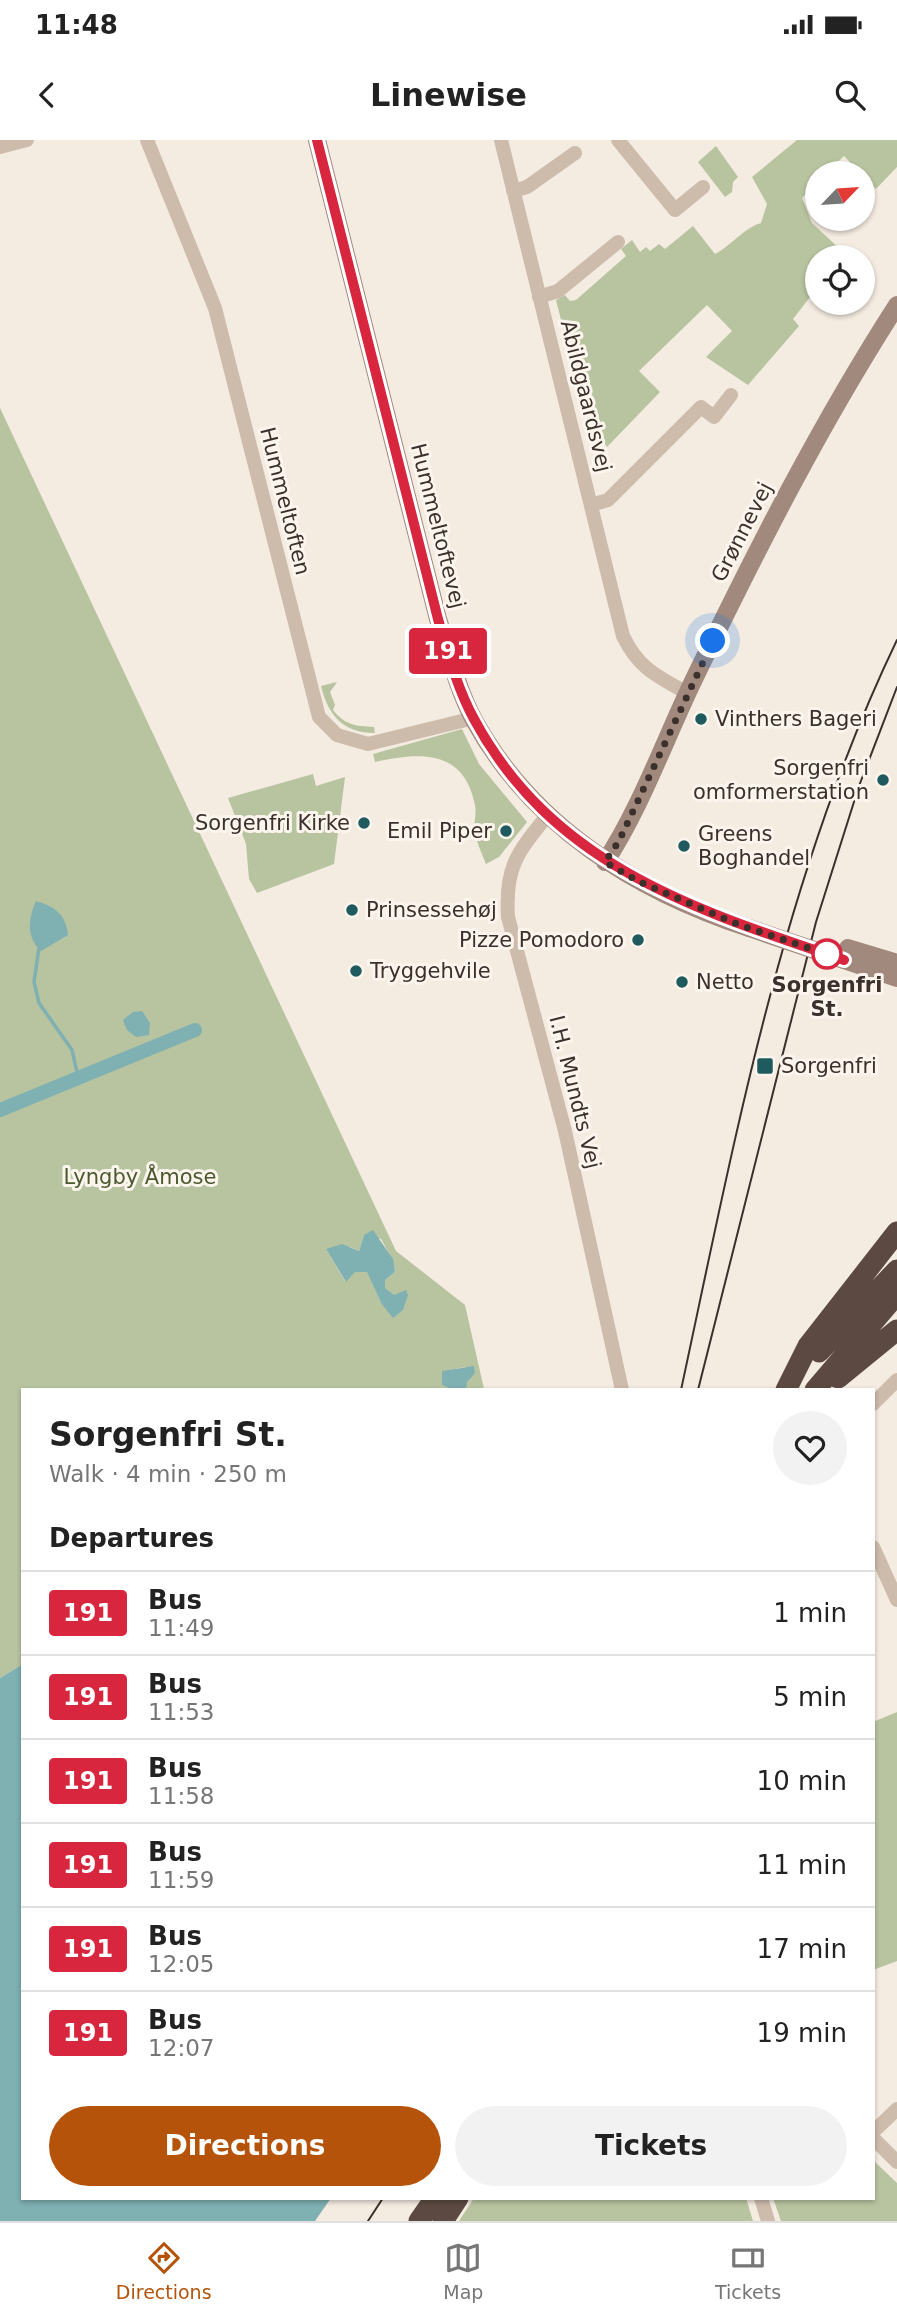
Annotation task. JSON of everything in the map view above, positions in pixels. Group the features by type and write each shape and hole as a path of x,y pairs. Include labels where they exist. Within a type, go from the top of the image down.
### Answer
{"highway":[{"path":"789,1388 808,1346 881,1249 897,1232"},
{"path":"790,1388 827,1342 897,1270"},
{"path":"817,1388 897,1294"},
{"path":"829,1388 878,1342 897,1330"},
{"path":"419,2221 434,2200"},
{"path":"443,2221 457,2200"}],"street":[{"path":"0,147 26,140"},
{"name":"Hummeltoften","path":"147,140 215,308 319,717 337,735 368,744 474,718"},
{"name":"Hummeltoftevej","path":"317,140 438,619 458,683 474,718 515,781 547,816 605,862 638,881 690,904 846,954 897,978"},
{"name":"Abildgaardsvej","path":"501,140 623,636 633,656 647,671 687,693"},
{"path":"618,140 675,210 703,187"},
{"path":"513,191 527,187 575,153"},
{"name":"Abildgaardsvej","path":"539,297 558,291 618,242"},
{"name":"Grønnevej","path":"605,862 619,841 687,693 805,460 897,305"},
{"name":"Abildgaardsvej","path":"591,505 608,500 701,407 714,417 731,396"},
{"name":"I.H. Mundts Vej","path":"547,816 516,858 506,886 508,918 565,1131 622,1388"},
{"name":"Hummeltoftevej","path":"846,954 897,963"},
{"path":"875,1402 897,1380"},
{"path":"875,1550 897,1600"},
{"path":"875,2130 897,2109"},
{"path":"875,2140 897,2162"},
{"path":"762,2200 768,2221"}],"green space":[{"path":"797,140 897,140 897,167 876,189 875,161 849,161 844,156 839,161 805,161 805,195 802,198 805,206 805,231 821,231 835,245 805,245 805,304 793,319 799,326 748,385 706,357 732,331 707,305 639,371 660,392 607,447 601,437 590,389 579,391 556,300 565,295 570,301 576,300 626,256 621,249 632,240 640,252 646,247 650,251 659,244 665,249 693,226 715,254 721,251 749,228 761,223 767,204 752,177"},
{"path":"716,146 738,177 733,182 732,192 725,197 698,162"},
{"name":"Lyngby Åmose","path":"0,408 396,1251 465,1305 484,1388 466,1388 465,1367 450,1370 442,1385 449,1388 21,1388 21,1665 0,1678","holes":["364,1235 381,1239 392,1259 395,1272 385,1280 384,1288 394,1295 381,1303 367,1271 355,1272 345,1281 326,1249 350,1247 359,1251"]},
{"path":"337,682 330,692 335,705 333,710 351,724 374,727 375,733 354,730 333,714 321,686"},
{"path":"462,729 479,764 527,822 499,857 486,864 475,833 475,805 461,773 438,759 424,756 375,762 373,754"},
{"path":"313,774 316,786 345,777 334,864 257,893 249,879 246,844 228,798"},
{"path":"897,1712 897,1961 875,1969 875,1721"},
{"path":"875,2162 897,2183 897,2221 781,2221 774,2200 875,2200"},
{"path":"473,2200 747,2200 753,2221 459,2221"}],"water":[{"path":"36,901 58,912 65,922 68,935 41,951 33,940 30,928"},
{"path":"142,1011 150,1023 149,1035 136,1037 127,1030 123,1020 133,1012"},
{"path":"373,1230 393,1259 395,1272 385,1280 385,1288 394,1295 406,1290 408,1295 403,1310 393,1318 381,1303 367,1272 355,1272 346,1282 326,1249 342,1244 359,1251 364,1235"},
{"path":"474,1366 475,1373 467,1382 466,1388 449,1388 442,1385 442,1371"},
{"path":"21,1665 21,2200 330,2200 315,2221 0,2221 0,1678"}],"waterway":[{"path":"39,948 34,982 39,1003 72,1050 78,1077"},
{"path":"0,1110 195,1030"}],"tram line":[{"path":"681,1388 743,1103 793,914 823,821 857,730 897,640"},
{"path":"699,1388 816,922 859,786 897,687"},
{"path":"368,2221 382,2200"}],"bus line":[{"name":"191","path":"317,140 438,619 458,683 496,756 547,816 605,862 661,892 737,924 844,960"}],"place":[{"name":"Vinthers Bageri","path":"701,719"},
{"name":"Sorgenfri omformerstation","path":"883,780"},
{"name":"Sorgenfri Kirke","path":"364,823"},
{"name":"Emil Piper","path":"506,831"},
{"name":"Greens Boghandel","path":"684,846"},
{"name":"Prinsessehøj","path":"352,910"},
{"name":"Pizze Pomodoro","path":"638,940"},
{"name":"Sorgenfri St.","path":"827,954"},
{"name":"Tryggehvile","path":"356,971"},
{"name":"Netto","path":"682,982"},
{"name":"Sorgenfri","path":"765,1066"}],"route":[{"path":"713,641 665,738 619,841 605,862 661,892 737,924 827,954"}]}
